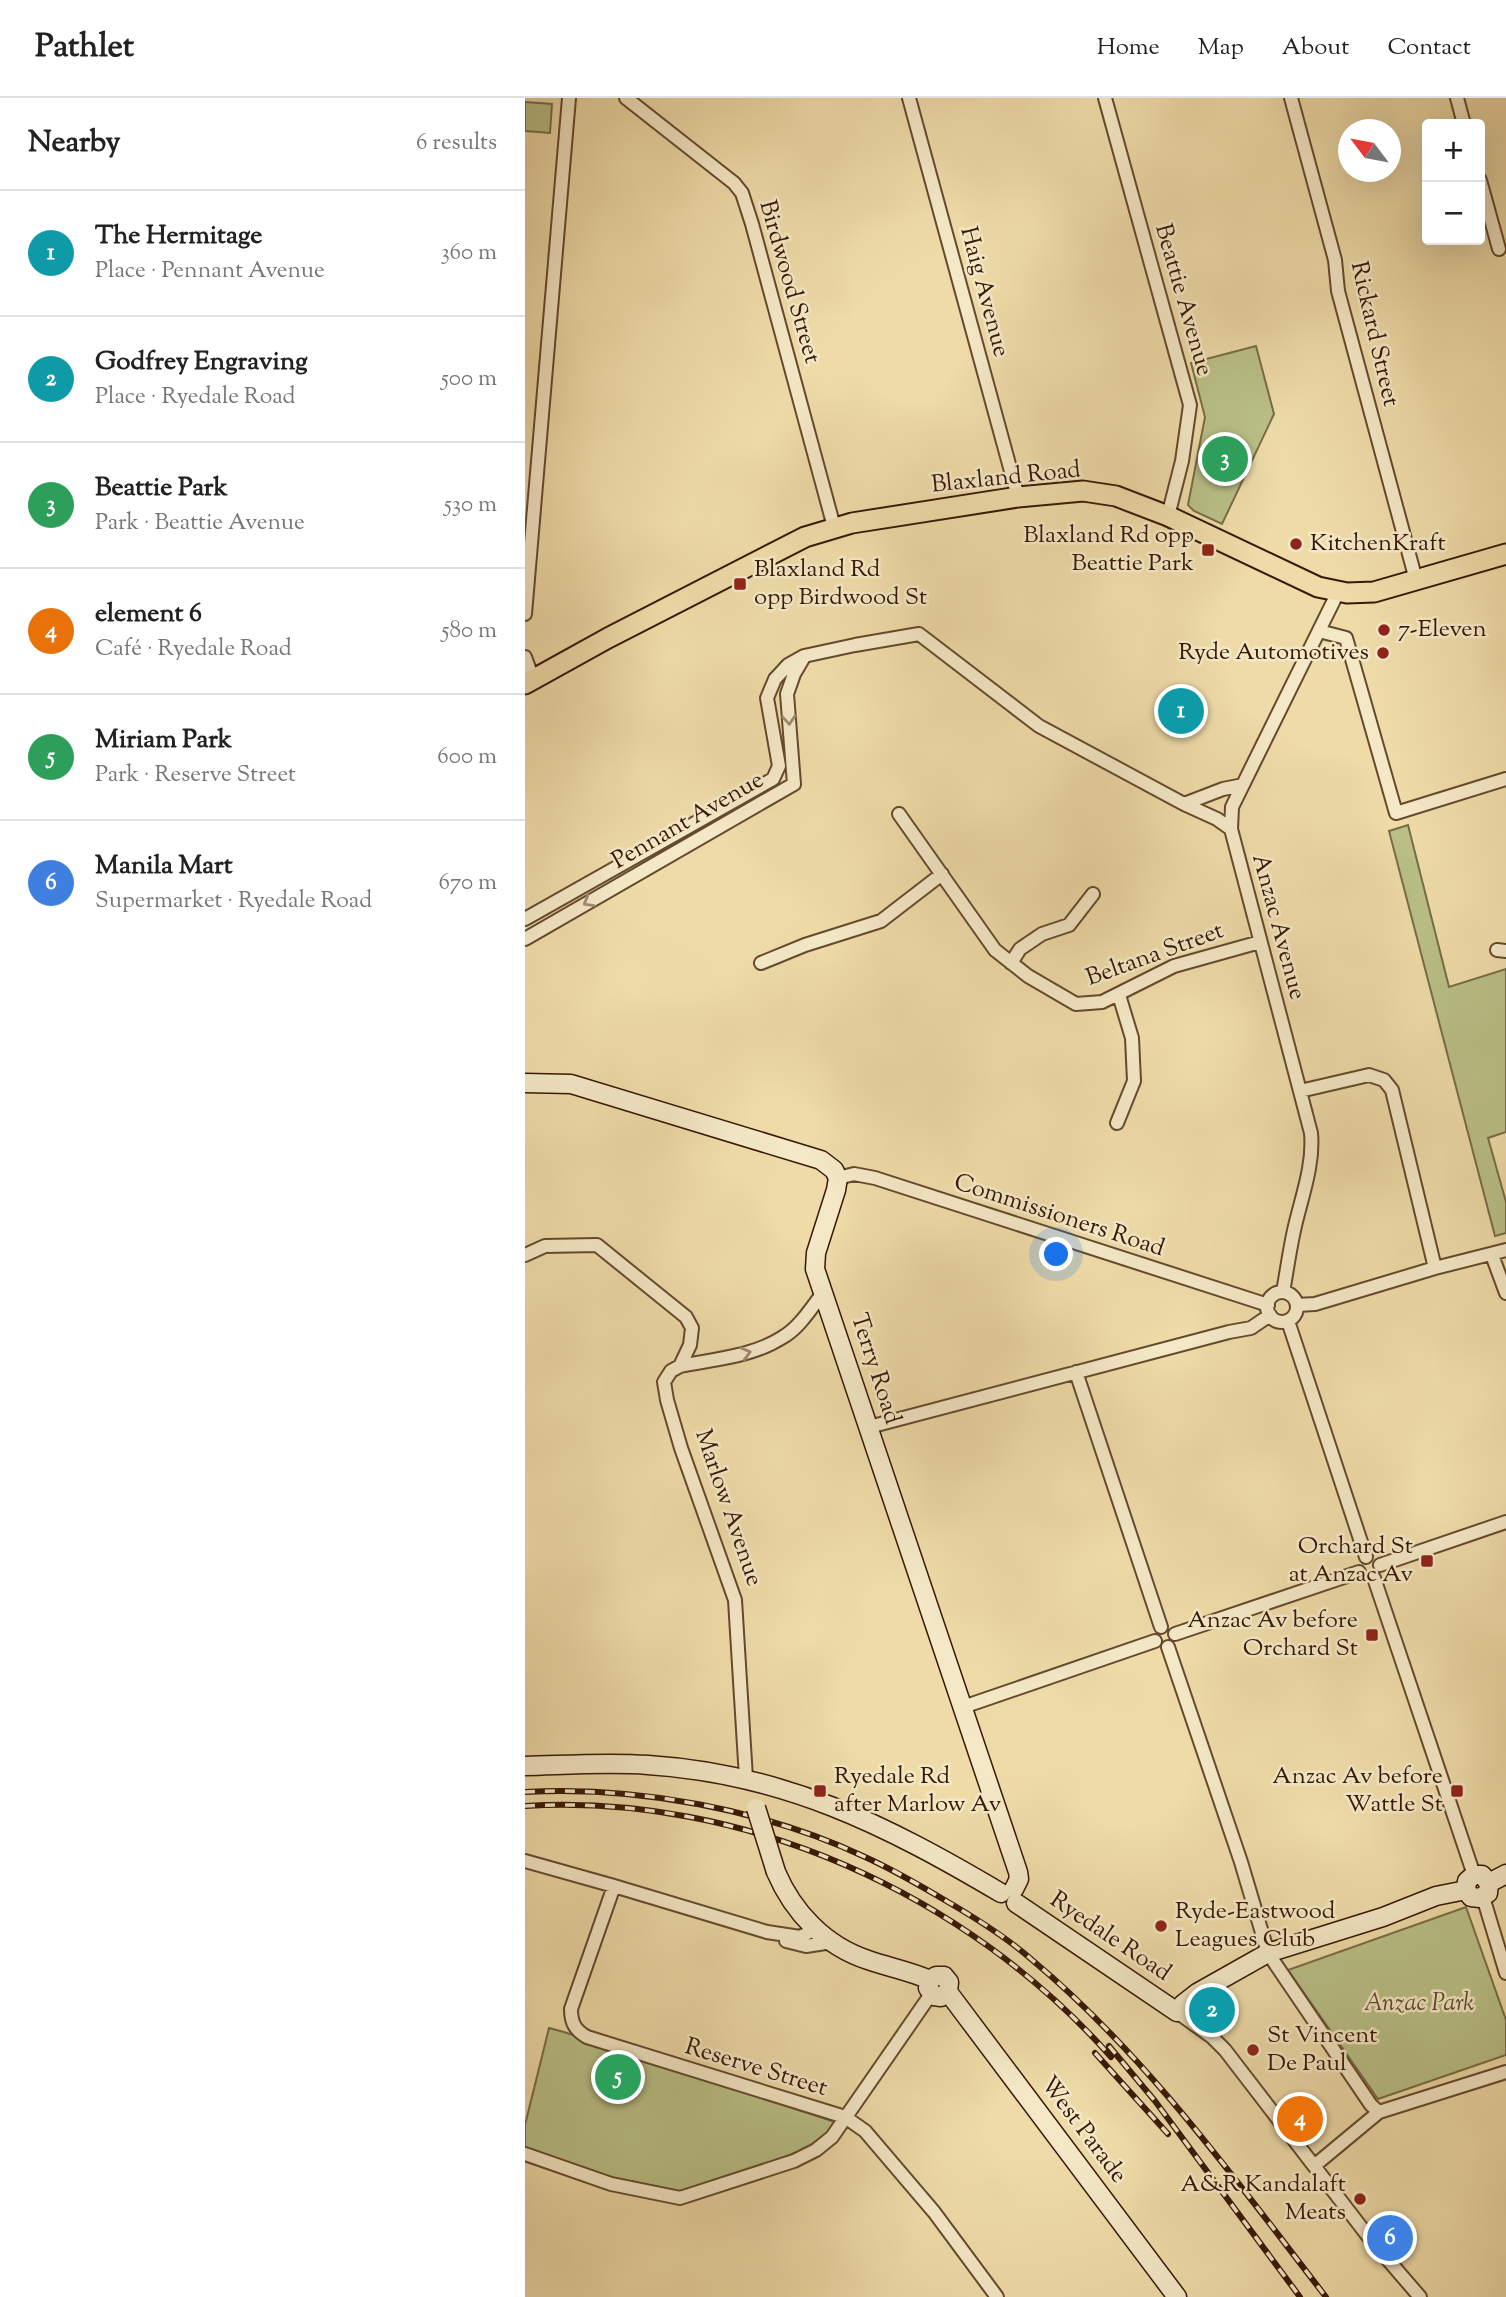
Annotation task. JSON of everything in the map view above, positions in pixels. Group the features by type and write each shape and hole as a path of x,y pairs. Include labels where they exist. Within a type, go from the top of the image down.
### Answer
{"main road":[{"name":"Blaxland Road","path":"529,682 781,548 834,527 1018,497 1069,492 1117,496 1168,516 1318,587 1338,592 1374,592 1506,554"}],"street":[{"path":"525,606 569,98"},
{"name":"Birdwood Street","path":"626,98 734,183 742,193 834,527"},
{"name":"Haig Avenue","path":"909,98 1018,497"},
{"name":"Beattie Avenue","path":"1105,98 1191,405 1182,461 1168,516"},
{"name":"Rickard Street","path":"1291,98 1335,260 1338,291 1416,580"},
{"path":"1457,98 1463,119"},
{"path":"1481,182 1499,249"},
{"name":"Anzac Avenue","path":"1283,1292 1313,1146 1231,829 1232,807 1338,592"},
{"path":"1319,631 1346,638 1396,813 1506,779"},
{"name":"Pennant Avenue","path":"525,919 773,779 779,766 767,698 775,679 788,664 804,656 919,634 1039,726 1217,819 1231,829"},
{"name":"Pennant Avenue","path":"525,939 794,784 787,694 804,656"},
{"path":"525,657 529,682"},
{"path":"1184,804 1223,789 1244,785"},
{"name":"Beltana Street","path":"899,814 995,950 1028,976 1076,1004 1102,1002 1174,966 1260,942"},
{"path":"761,963 805,945 881,921 942,874"},
{"path":"1011,963 1020,949 1042,934 1069,925 1093,894"},
{"path":"1117,1123 1134,1081 1132,1038 1119,995"},
{"path":"1300,1091 1369,1074 1384,1080 1392,1090 1434,1268"},
{"path":"525,1083 571,1084 821,1160 834,1170 838,1178"},
{"name":"Commissioners Road","path":"838,1178 854,1174 875,1178 1245,1299 1269,1310"},
{"name":"Terry Road","path":"838,1178 816,1253 815,1269 1018,1871 1019,1879 1011,1895"},
{"name":"Marlow Avenue","path":"525,1255 545,1246 597,1245 687,1317 692,1328 690,1345 680,1366 671,1371 664,1382 681,1448 735,1600 747,1778 776,1872 796,1909 824,1936"},
{"path":"1297,1304 1314,1304 1434,1268 1506,1250"},
{"path":"1492,1255 1506,1293"},
{"path":"869,1427 1251,1328 1269,1310 1273,1295 1283,1292 1293,1296 1297,1304 1297,1311 1288,1321 1278,1321 1269,1310"},
{"path":"680,1366 751,1353 785,1336 804,1318 823,1293"},
{"path":"1229,1332 1252,1320 1253,1308 1245,1299"},
{"path":"1288,1321 1366,1558"},
{"path":"1076,1372 1161,1627"},
{"path":"1380,1565 1506,1522"},
{"path":"1366,1558 1377,1559 1381,1571 1374,1578 1367,1579 1359,1572 1360,1562 1366,1558"},
{"path":"1175,1634 1359,1572"},
{"path":"1374,1578 1506,1973"},
{"path":"1154,1641 1155,1632 1161,1627 1169,1628 1175,1634"},
{"path":"1154,1641 1160,1647 1168,1647 1173,1643 1175,1634"},
{"path":"963,1707 1154,1641"},
{"path":"1168,1647 1241,1862 1268,1954 1371,2105 1379,2112"},
{"name":"Ryedale Road","path":"525,1766 647,1765 747,1778 822,1801 939,1856 1011,1895 1212,2037 1225,2050 1371,2240 1420,2297"},
{"path":"756,1808 778,1787"},
{"path":"525,1861 767,1932 796,1944 806,1945 824,1936"},
{"path":"1177,2012 1197,1993 1268,1954 1383,1917 1436,1896 1478,1886 1506,1874"},
{"name":"Reserve Street","path":"614,1886 571,2009 571,2021 578,2031 587,2037 845,2117 865,2131 934,2212 997,2297"},
{"path":"525,2154 611,2184 680,2198 794,2161 816,2150 832,2137 936,1989 864,1959 824,1936 800,1937 767,1932"},
{"name":"West Parade","path":"936,1989 1178,2297"},
{"path":"1314,2166 1379,2112 1506,2072"}],"green space":[{"path":"525,102 552,104 550,133 525,131"},
{"path":"1256,346 1274,414 1222,524 1194,511 1188,505 1205,417 1191,363"},
{"path":"1408,825 1449,987 1506,969 1506,1132 1488,1138 1506,1202 1506,1233 1495,1236 1389,831"},
{"name":"Anzac Park","path":"1466,1907 1506,2020 1506,2055 1378,2099 1288,1970"},
{"path":"549,2028 835,2122 830,2131 804,2150 685,2192 611,2177 525,2148 525,2125"}],"railway":[{"path":"525,1792 568,1791 655,1797 699,1804 785,1826 876,1862 980,1922 1021,1951 1073,1996 1151,2077 1223,2164 1326,2297"},
{"path":"525,1806 607,1806 689,1817 769,1837 846,1866 920,1903 989,1947 1053,1999 1111,2057"},
{"path":"1109,2046 1155,2101 1300,2297"},
{"path":"1095,2053 1168,2134"}],"place":[{"name":"Beattie Park","path":"1225,459"},
{"name":"KitchenKraft","path":"1296,544"},
{"name":"Blaxland Rd opp Beattie Park","path":"1208,550"},
{"name":"Blaxland Rd opp Birdwood St","path":"740,584"},
{"name":"7-Eleven","path":"1384,630"},
{"name":"Ryde Automotives","path":"1383,653"},
{"name":"The Hermitage","path":"1181,711"},
{"name":"Orchard St at Anzac Av","path":"1427,1561"},
{"name":"Anzac Av before Orchard St","path":"1372,1635"},
{"name":"Ryedale Rd after Marlow Av","path":"820,1791"},
{"name":"Anzac Av before Wattle St","path":"1457,1791"},
{"name":"Ryde-Eastwood Leagues Club","path":"1161,1926"},
{"name":"Godfrey Engraving","path":"1212,2010"},
{"name":"St Vincent De Paul","path":"1253,2050"},
{"name":"Miriam Park","path":"618,2077"},
{"name":"element 6","path":"1300,2119"},
{"name":"A&R Kandalaft Meats","path":"1360,2199"},
{"name":"Manila Mart","path":"1390,2238"}]}
